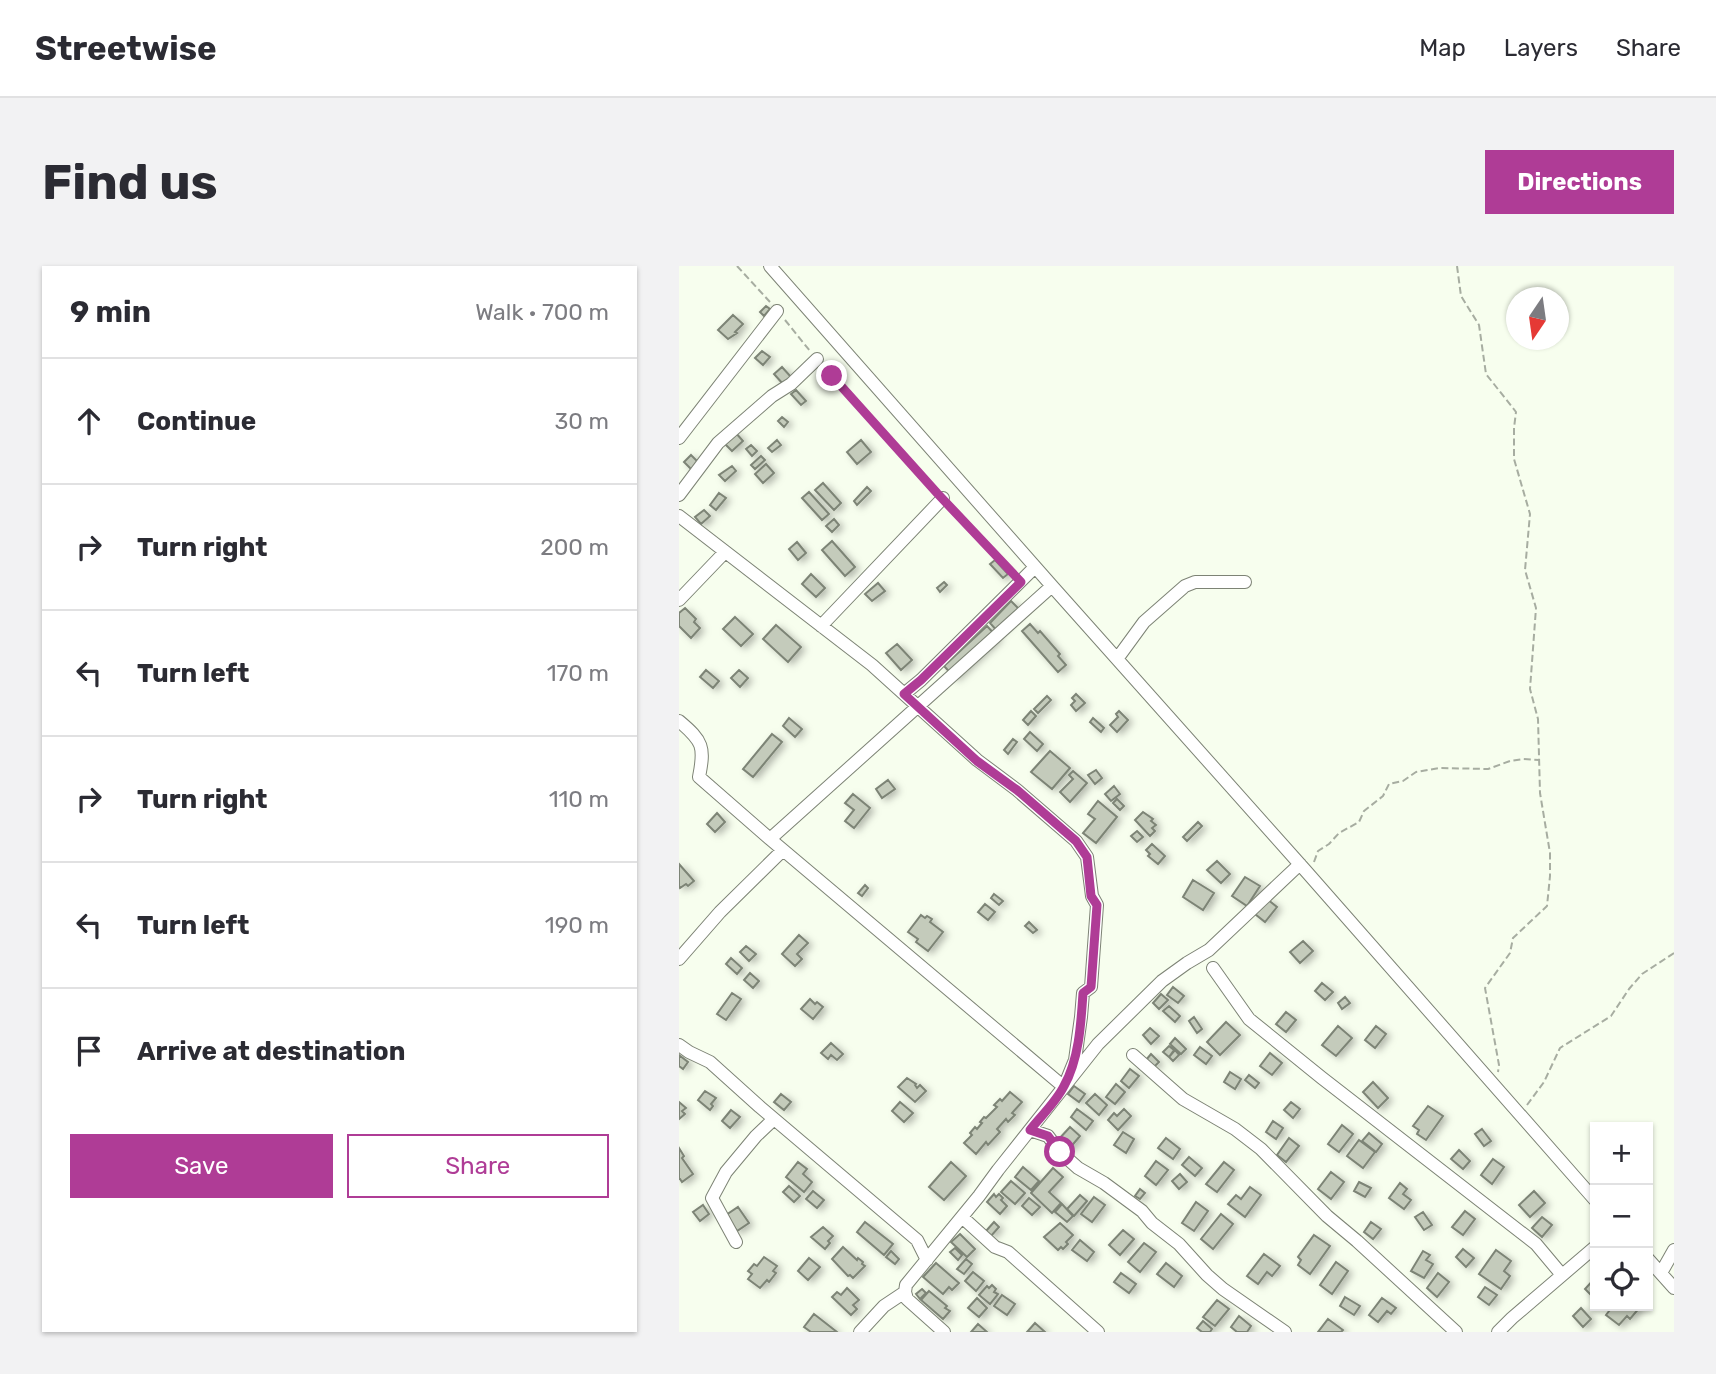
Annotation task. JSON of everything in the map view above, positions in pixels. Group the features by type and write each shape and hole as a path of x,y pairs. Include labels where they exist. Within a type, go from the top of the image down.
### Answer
{"street":[{"path":"770,266 1590,1194"},
{"path":"679,438 777,311"},
{"path":"679,495 718,443 772,396 791,384 817,359"},
{"path":"821,626 943,498"},
{"path":"679,516 872,665 977,761 1017,790 1076,841 1087,857 1091,896 1097,905 1093,974 1091,987 1083,993 1075,1060 1064,1087"},
{"path":"679,600 725,552"},
{"path":"904,694 1035,567"},
{"path":"1117,659 1144,622 1185,586 1195,582 1245,582"},
{"path":"769,839 1052,586"},
{"path":"679,721 694,733 702,745 699,777 1064,1087"},
{"path":"679,959 720,912 783,850"},
{"path":"944,1332 907,1299 906,1285 1098,1044 1162,981 1209,950 1303,867"},
{"path":"1213,968 1249,1019 1536,1244 1562,1275"},
{"path":"679,1045 710,1062 917,1240 927,1260"},
{"path":"1133,1055 1183,1099 1235,1129 1261,1149 1327,1216 1455,1332"},
{"path":"736,1242 712,1198 726,1172 774,1119"},
{"path":"1030,1130 1048,1136 1077,1168 1104,1183 1142,1211 1223,1289 1285,1332"},
{"path":"962,1217 995,1247 1009,1252 1098,1332"},
{"path":"1498,1332 1594,1248"},
{"path":"1661,1273 1674,1250"},
{"path":"1653,1264 1674,1288"},
{"path":"860,1332 884,1306 905,1292"}],"path":[{"path":"737,266 817,359 1021,582"},
{"path":"1457,266 1461,296 1479,325 1486,374 1516,412 1514,459 1530,514 1525,570 1536,608 1530,689 1538,719 1540,793 1550,853 1547,906 1513,938 1510,953 1485,988 1499,1065 1496,1087"},
{"path":"1303,867 1315,861 1318,851 1339,833 1359,822 1364,811 1383,796 1389,784 1403,781 1416,772 1439,768 1488,769 1510,761 1539,760"},
{"path":"1520,1114 1544,1082 1560,1048 1611,1016 1642,974 1674,953"}],"building":[{"path":"766,306 770,309 764,316 760,312"},
{"path":"733,315 743,324 735,332 737,333 728,339 718,330"},
{"path":"762,351 770,357 763,365 755,358"},
{"path":"782,367 791,377 783,384 774,374"},
{"path":"796,390 806,401 801,405 791,394"},
{"path":"782,417 788,422 784,427 778,421"},
{"path":"735,432 743,441 732,451 724,443"},
{"path":"777,440 781,445 772,452 768,448"},
{"path":"861,440 871,452 857,464 847,452"},
{"path":"751,445 757,451 752,456 746,449"},
{"path":"691,455 699,463 692,470 684,462"},
{"path":"761,456 765,460 755,469 751,465"},
{"path":"766,464 774,473 763,483 755,474"},
{"path":"732,466 736,471 725,481 719,475"},
{"path":"823,483 841,503 834,510 815,490"},
{"path":"867,487 871,491 857,505 854,501"},
{"path":"809,492 829,514 822,520 802,498"},
{"path":"719,493 726,498 716,510 710,505"},
{"path":"704,510 710,516 701,524 695,517"},
{"path":"834,519 839,525 832,532 826,526"},
{"path":"832,541 855,567 845,576 822,550"},
{"path":"797,542 806,553 798,560 789,549"},
{"path":"995,560 1008,574 1003,578 990,564"},
{"path":"811,574 825,588 816,597 802,584"},
{"path":"944,582 947,585 940,592 937,588"},
{"path":"878,583 885,591 872,601 865,594"},
{"path":"1011,601 1020,610 998,632 990,623"},
{"path":"685,608 696,619 694,622 700,628 691,638 679,626 679,613"},
{"path":"735,617 753,634 741,646 723,629"},
{"path":"1030,624 1038,633 1040,631 1060,654 1058,656 1066,665 1058,672 1022,631"},
{"path":"776,625 801,647 788,662 763,639"},
{"path":"987,626 998,638 955,678 944,666"},
{"path":"897,644 912,660 901,670 886,653"},
{"path":"706,670 719,681 713,688 700,677"},
{"path":"739,670 748,678 740,687 731,678"},
{"path":"1076,694 1085,703 1076,711 1071,705"},
{"path":"1047,696 1051,700 1038,713 1034,709"},
{"path":"1031,711 1036,716 1028,725 1023,720"},
{"path":"1119,711 1128,720 1117,732 1110,725 1118,717 1116,714"},
{"path":"789,718 802,729 795,737 783,726"},
{"path":"1093,718 1104,728 1101,732 1090,722"},
{"path":"1030,732 1043,744 1037,751 1024,739"},
{"path":"772,734 782,742 753,777 743,769"},
{"path":"1013,739 1017,742 1008,754 1004,750"},
{"path":"1050,751 1070,768 1052,789 1031,772"},
{"path":"1096,770 1102,778 1095,784 1088,775"},
{"path":"1073,771 1087,783 1070,802 1060,792 1073,779 1069,775"},
{"path":"888,780 895,789 882,798 876,789"},
{"path":"1114,786 1120,794 1111,801 1105,794"},
{"path":"853,794 870,808 854,828 845,821 854,810 845,803"},
{"path":"1117,799 1124,806 1120,810 1113,803"},
{"path":"1098,801 1117,817 1096,843 1083,833 1095,819 1088,814"},
{"path":"1143,812 1153,819 1151,821 1156,825 1150,836 1135,820"},
{"path":"717,813 725,822 715,832 707,824"},
{"path":"1198,822 1202,826 1187,841 1183,837"},
{"path":"1137,831 1143,837 1137,842 1131,836"},
{"path":"1152,844 1165,856 1158,864 1148,856 1150,854 1146,850"},
{"path":"1217,861 1230,874 1221,883 1207,870"},
{"path":"679,864 694,881 680,888 679,886"},
{"path":"1245,877 1260,886 1247,906 1232,896"},
{"path":"1193,880 1214,893 1203,910 1183,897"},
{"path":"865,885 868,888 862,896 858,893"},
{"path":"994,894 1003,901 999,905 991,898"},
{"path":"1267,899 1277,907 1265,922 1255,914"},
{"path":"985,904 995,912 988,920 978,912"},
{"path":"921,915 932,919 930,922 943,932 928,951 908,932"},
{"path":"1029,922 1037,930 1033,933 1025,926"},
{"path":"799,935 808,943 797,954 802,959 795,966 782,954"},
{"path":"1303,941 1313,951 1300,963 1290,952"},
{"path":"746,946 756,954 749,961 740,952"},
{"path":"731,958 742,968 737,974 726,964"},
{"path":"750,973 759,981 753,988 744,980"},
{"path":"1322,983 1333,992 1325,1000 1315,991"},
{"path":"1173,987 1184,996 1178,1003 1167,995"},
{"path":"732,993 741,999 726,1020 717,1014"},
{"path":"1161,994 1168,1000 1159,1009 1153,1003"},
{"path":"1345,997 1350,1003 1342,1009 1338,1003"},
{"path":"810,999 823,1007 813,1019 801,1009"},
{"path":"1169,1006 1180,1016 1175,1022 1163,1011"},
{"path":"1286,1012 1296,1020 1286,1032 1276,1024"},
{"path":"1194,1017 1202,1029 1197,1033 1189,1021"},
{"path":"1226,1022 1240,1035 1220,1055 1207,1042"},
{"path":"1338,1026 1352,1038 1336,1056 1322,1045"},
{"path":"1376,1026 1386,1034 1375,1048 1365,1040"},
{"path":"1150,1028 1159,1036 1151,1044 1143,1035"},
{"path":"1175,1038 1186,1049 1181,1054 1170,1044"},
{"path":"831,1043 843,1054 837,1060 831,1055 828,1059 821,1053"},
{"path":"1169,1046 1174,1050 1169,1057 1163,1052"},
{"path":"1200,1047 1212,1056 1206,1064 1194,1055"},
{"path":"1175,1050 1179,1055 1173,1061 1169,1057"},
{"path":"1270,1053 1282,1063 1272,1075 1260,1066"},
{"path":"1151,1054 1159,1062 1154,1067 1146,1060"},
{"path":"679,1055 688,1062 683,1069 679,1066"},
{"path":"1130,1069 1139,1076 1129,1088 1121,1081"},
{"path":"1230,1072 1241,1079 1235,1089 1224,1082"},
{"path":"1249,1075 1259,1083 1255,1088 1245,1080"},
{"path":"907,1078 916,1084 917,1088 920,1085 926,1091 915,1102 898,1087"},
{"path":"1373,1082 1388,1098 1378,1108 1363,1092"},
{"path":"1116,1084 1125,1092 1115,1104 1106,1097"},
{"path":"1074,1086 1085,1094 1079,1102 1068,1094"},
{"path":"705,1091 716,1098 710,1110 698,1100"},
{"path":"1010,1092 1022,1102 1012,1113 1015,1115 1008,1122 1006,1119 997,1129 1000,1132 976,1154 964,1143 984,1117 997,1107 994,1105"},
{"path":"781,1094 791,1102 784,1110 774,1102"},
{"path":"1095,1094 1107,1105 1099,1115 1086,1103"},
{"path":"679,1102 686,1108 682,1111 685,1114 679,1119"},
{"path":"900,1102 913,1113 904,1122 892,1111"},
{"path":"1291,1102 1300,1109 1293,1118 1284,1110"},
{"path":"1428,1106 1443,1116 1426,1140 1417,1134 1419,1130 1413,1126"},
{"path":"1077,1109 1093,1121 1086,1130 1071,1117"},
{"path":"1124,1109 1131,1116 1118,1130 1108,1120 1114,1113 1117,1116"},
{"path":"731,1110 740,1117 730,1128 722,1121"},
{"path":"1273,1121 1283,1128 1276,1139 1266,1132"},
{"path":"1342,1125 1353,1134 1339,1152 1328,1144"},
{"path":"1070,1127 1080,1136 1069,1149 1058,1140"},
{"path":"1482,1129 1491,1141 1484,1146 1475,1134"},
{"path":"1123,1132 1134,1139 1126,1153 1114,1145"},
{"path":"1369,1133 1382,1144 1376,1152 1362,1141"},
{"path":"1166,1138 1180,1149 1173,1159 1158,1148"},
{"path":"1289,1138 1299,1146 1286,1162 1277,1155"},
{"path":"1359,1140 1375,1152 1363,1168 1347,1156"},
{"path":"679,1148 693,1174 682,1182 679,1179"},
{"path":"1459,1150 1470,1161 1463,1169 1451,1159"},
{"path":"1189,1157 1202,1168 1195,1176 1182,1165"},
{"path":"1493,1159 1504,1167 1492,1184 1481,1175"},
{"path":"1156,1161 1168,1170 1156,1185 1145,1176"},
{"path":"798,1162 807,1169 803,1174 812,1182 804,1192 786,1177"},
{"path":"951,1162 966,1176 944,1200 929,1187"},
{"path":"1224,1162 1234,1170 1217,1192 1206,1184"},
{"path":"1023,1167 1039,1181 1031,1190 1015,1177"},
{"path":"1053,1168 1063,1177 1049,1192 1061,1203 1052,1213 1031,1193"},
{"path":"1331,1172 1344,1182 1331,1199 1318,1189"},
{"path":"1180,1174 1187,1182 1179,1189 1172,1181"},
{"path":"1011,1181 1025,1193 1015,1204 1001,1192"},
{"path":"1359,1182 1371,1188 1365,1197 1354,1191"},
{"path":"1400,1183 1407,1189 1403,1194 1411,1200 1404,1209 1389,1198"},
{"path":"789,1186 800,1196 794,1202 783,1192"},
{"path":"1250,1187 1261,1195 1245,1217 1228,1204 1236,1195 1241,1199"},
{"path":"1140,1189 1145,1193 1140,1199 1135,1196"},
{"path":"813,1191 824,1200 817,1208 806,1199"},
{"path":"1534,1191 1545,1203 1530,1217 1519,1205"},
{"path":"994,1194 996,1197 999,1194 1007,1206 1000,1214 987,1202"},
{"path":"1080,1195 1087,1201 1074,1216 1067,1209"},
{"path":"1094,1197 1105,1205 1092,1222 1081,1214"},
{"path":"1029,1198 1040,1207 1032,1215 1022,1206"},
{"path":"1196,1202 1208,1211 1194,1231 1182,1223"},
{"path":"1062,1204 1073,1216 1067,1222 1055,1212"},
{"path":"703,1205 709,1214 700,1221 693,1212"},
{"path":"738,1207 749,1223 737,1231 726,1215"},
{"path":"1465,1211 1475,1219 1463,1235 1452,1227"},
{"path":"1423,1212 1432,1225 1424,1230 1415,1217"},
{"path":"1221,1214 1233,1224 1213,1249 1201,1239"},
{"path":"1542,1217 1552,1225 1542,1237 1532,1228"},
{"path":"865,1222 893,1244 884,1255 857,1232"},
{"path":"994,1222 999,1227 991,1236 986,1231"},
{"path":"1371,1222 1381,1229 1373,1239 1364,1232"},
{"path":"1060,1223 1073,1235 1063,1249 1061,1247 1058,1250 1044,1237"},
{"path":"823,1227 833,1236 825,1249 811,1237"},
{"path":"1123,1230 1134,1239 1120,1255 1109,1245"},
{"path":"960,1234 975,1249 967,1257 951,1242"},
{"path":"1314,1235 1330,1246 1310,1274 1298,1265 1301,1260 1298,1257"},
{"path":"1080,1240 1094,1252 1087,1261 1072,1250"},
{"path":"1144,1243 1156,1252 1140,1272 1128,1262"},
{"path":"843,1247 865,1266 853,1278 832,1259"},
{"path":"955,1248 962,1255 958,1260 950,1252"},
{"path":"1463,1249 1474,1258 1466,1267 1456,1257"},
{"path":"1496,1250 1511,1261 1504,1271 1510,1276 1501,1289 1479,1274"},
{"path":"891,1251 899,1259 895,1264 886,1257"},
{"path":"1423,1251 1430,1255 1426,1260 1433,1264 1424,1278 1411,1271"},
{"path":"1264,1254 1280,1266 1272,1276 1267,1272 1258,1284 1247,1276"},
{"path":"764,1257 777,1266 773,1271 776,1273 760,1288 748,1279 752,1274 748,1271 754,1264 757,1266"},
{"path":"809,1258 820,1267 808,1280 798,1271"},
{"path":"966,1259 972,1264 964,1274 957,1269"},
{"path":"1336,1262 1348,1271 1332,1294 1320,1285"},
{"path":"936,1263 959,1283 952,1290 949,1287 943,1294 923,1277"},
{"path":"1166,1263 1182,1276 1174,1287 1157,1274"},
{"path":"973,1272 984,1281 976,1291 965,1281"},
{"path":"1121,1273 1136,1284 1129,1293 1114,1282"},
{"path":"1438,1273 1449,1282 1437,1297 1427,1288"},
{"path":"992,1285 996,1289 994,1292 998,1294 990,1304 979,1295 987,1286 989,1288"},
{"path":"1485,1287 1497,1295 1489,1305 1478,1297"},
{"path":"847,1288 859,1300 853,1305 857,1309 851,1315 832,1297 837,1292 841,1295"},
{"path":"922,1289 926,1293 920,1299 916,1294"},
{"path":"929,1291 950,1311 943,1319 921,1300"},
{"path":"1002,1295 1015,1304 1007,1315 994,1306"},
{"path":"1345,1297 1360,1306 1354,1315 1340,1306"},
{"path":"977,1298 987,1308 979,1317 968,1308"},
{"path":"1382,1298 1396,1308 1391,1314 1387,1311 1378,1322 1369,1315"},
{"path":"1217,1300 1229,1309 1215,1326 1203,1317"},
{"path":"1581,1308 1591,1319 1583,1327 1573,1316"},
{"path":"1609,1311 1637,1311 1630,1319 1627,1316 1619,1325 1606,1315"},
{"path":"814,1314 837,1332 811,1332 804,1327"},
{"path":"1239,1316 1251,1326 1247,1332 1237,1332 1231,1327"},
{"path":"1328,1319 1343,1330 1318,1332"},
{"path":"1203,1321 1212,1329 1210,1332 1202,1332 1197,1328"},
{"path":"1035,1323 1045,1332 1027,1332"},
{"path":"978,1324 987,1332 971,1332"}],"route":[{"path":"832,376 1021,582 904,694 977,761 1017,790 1076,841 1087,857 1091,896 1097,905 1091,987 1083,993 1075,1060 1064,1087 1030,1130 1048,1136 1060,1152"}]}
